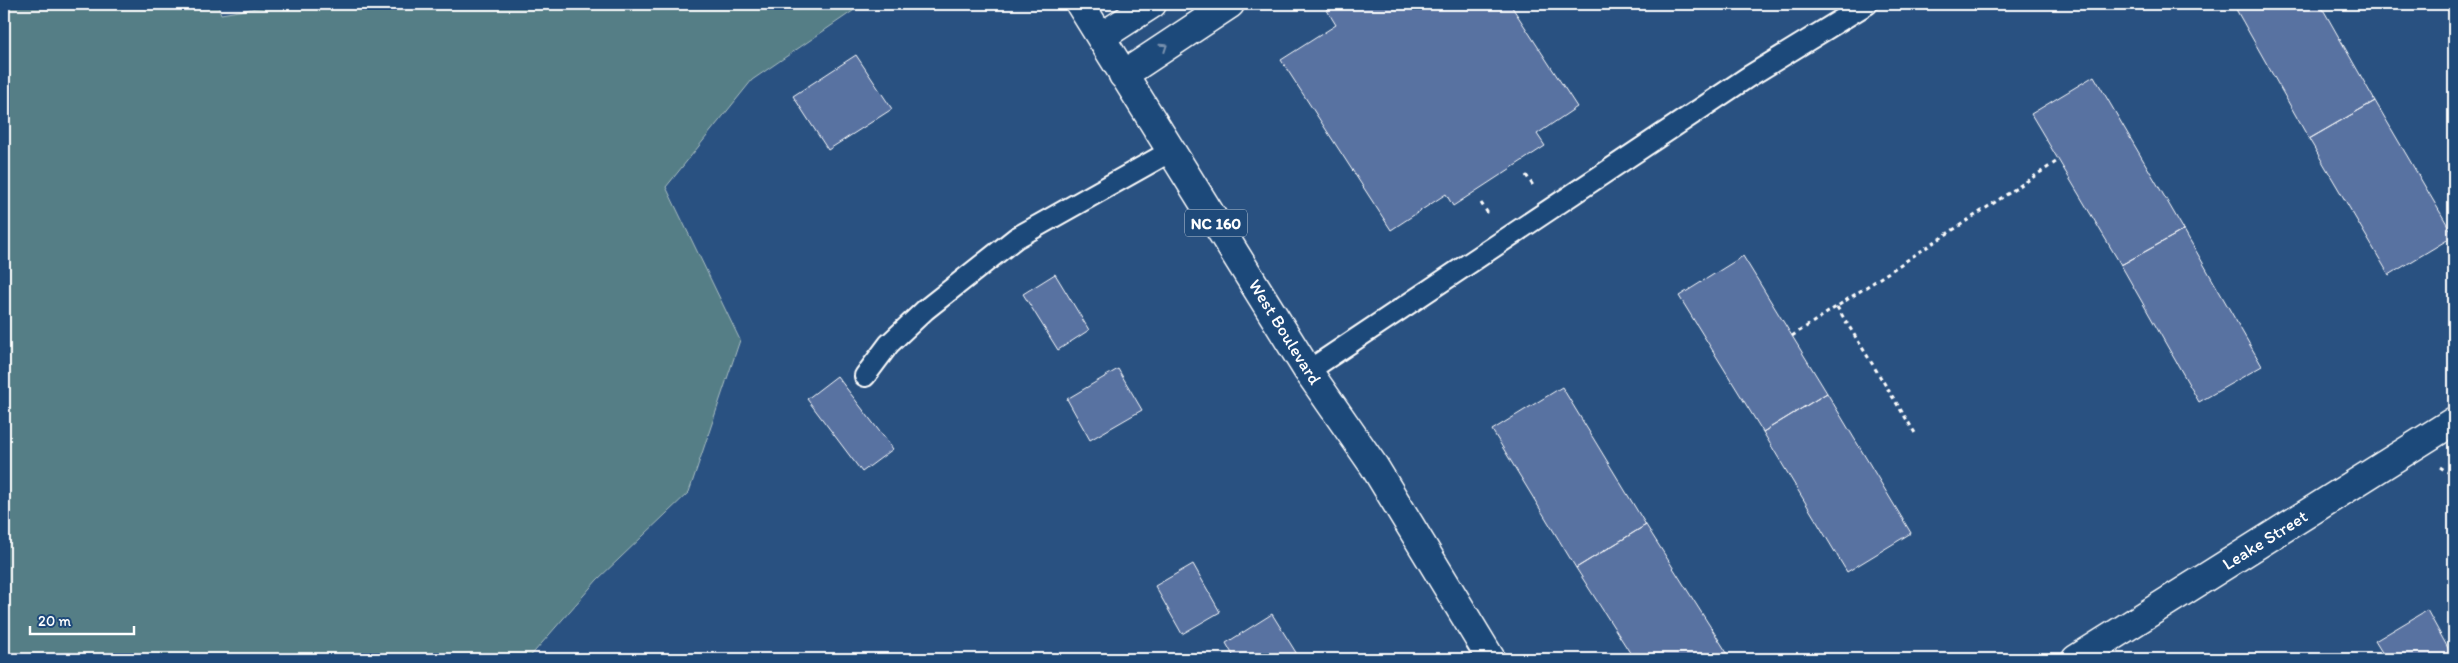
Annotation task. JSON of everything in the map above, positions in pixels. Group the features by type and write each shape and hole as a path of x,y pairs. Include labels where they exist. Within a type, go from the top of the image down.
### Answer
{"main road":[{"name":"West Boulevard","path":"1080,4 1308,371 1374,466 1491,659"},
{"path":"1101,37 1152,4"},
{"path":"1124,75 1230,4"},
{"name":"Leake Street","path":"2076,659 2454,421"}],"lane":[{"path":"1308,371 1734,86 1867,4"},
{"path":"865,376 889,344 926,310 1016,238 1170,151"}],"path":[{"path":"1792,336 2058,160"},
{"path":"1837,307 1915,433"}],"green space":[{"path":"4,4 217,4 221,14 280,4 863,4 752,80 666,187 740,340 689,492 597,580 528,659 4,659"}],"building":[{"path":"1329,4 1510,4 1577,107 1537,134 1545,146 1453,206 1446,194 1391,230 1281,60 1336,25 1325,7"},
{"path":"2233,4 2320,4 2375,101 2309,139"},
{"path":"856,55 892,109 828,150 793,96"},
{"path":"2094,76 2184,230 2121,265 2031,114"},
{"path":"2375,101 2454,236 2389,275 2309,139"},
{"path":"2184,230 2262,366 2199,402 2121,265"},
{"path":"1743,256 1827,393 1763,432 1679,296"},
{"path":"1055,274 1089,330 1058,350 1023,294"},
{"path":"1118,369 1142,410 1090,440 1067,399"},
{"path":"837,376 893,449 862,472 807,399"},
{"path":"1562,387 1646,525 1576,568 1492,430"},
{"path":"1827,393 1911,533 1847,572 1763,432"},
{"path":"1646,525 1727,653 1718,659 1634,659 1576,568"},
{"path":"1193,564 1220,612 1182,634 1155,586"},
{"path":"2427,610 2454,659 2386,659 2375,641"},
{"path":"1272,614 1300,659 1235,659 1226,643"}]}
